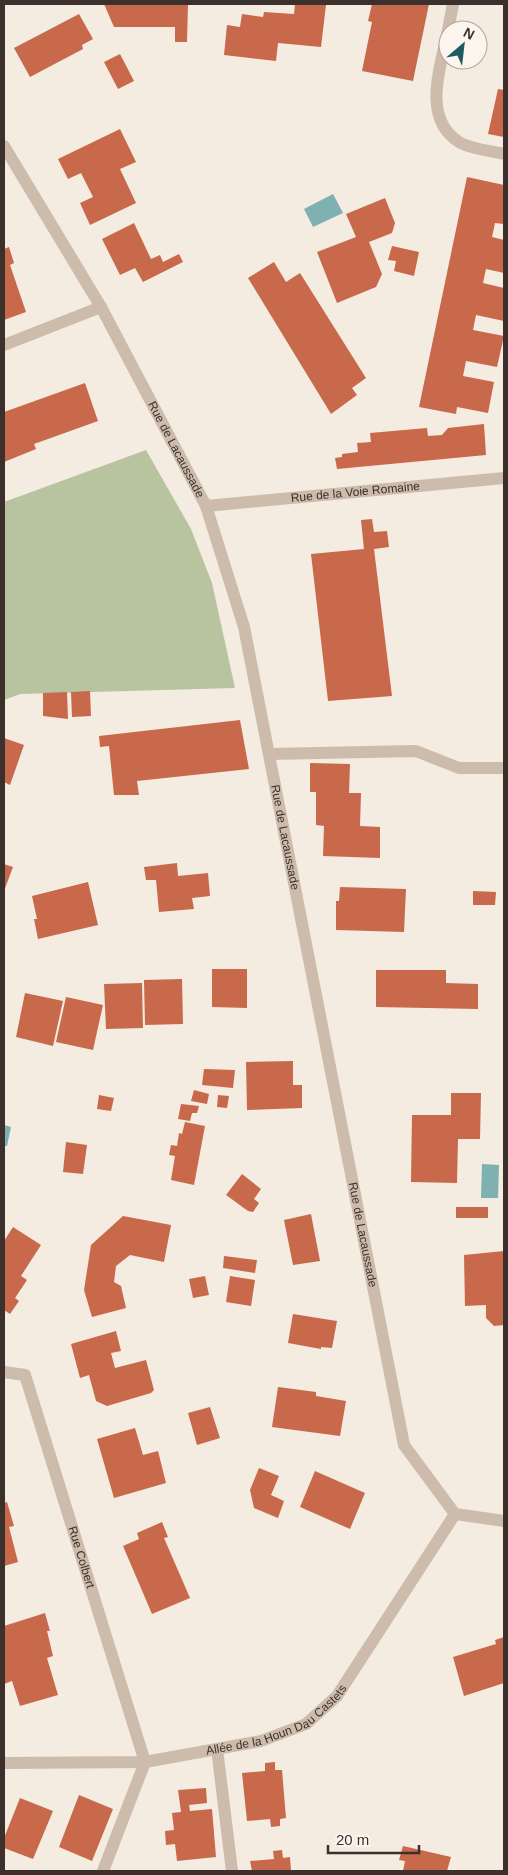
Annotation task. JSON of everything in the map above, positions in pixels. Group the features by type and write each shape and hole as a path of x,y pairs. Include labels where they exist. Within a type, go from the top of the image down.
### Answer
{"street":[{"path":"450,20 453,4"},
{"path":"440,70 436,107 445,130 460,143 504,154"},
{"name":"Rue de Lacaussade","path":"4,146 101,307 206,506 244,627 404,1444 455,1514"},
{"path":"4,345 101,307"},
{"name":"Rue de la Voie Romaine","path":"206,506 504,478"},
{"path":"269,754 416,751 459,768 504,768"},
{"name":"Rue Colbert","path":"4,1372 25,1375 145,1762"},
{"path":"455,1514 504,1521"},
{"name":"Allée de la Houn Dau Castets","path":"4,1764 145,1762 261,1741 306,1724 337,1696 455,1514"},
{"path":"217,1749 232,1871"},
{"path":"103,1871 145,1762"}],"green space":[{"path":"146,450 191,529 212,583 235,688 20,694 4,700 4,502"}],"water":[{"path":"333,194 343,213 313,227 304,209"},
{"path":"4,1125 11,1127 7,1146 4,1146"},
{"path":"482,1164 499,1165 498,1198 481,1198"}],"building":[{"path":"104,4 188,4 187,42 175,42 175,27 114,27"},
{"path":"295,4 326,5 321,47 278,43 276,61 224,55 227,25 240,27 242,14 263,17 264,12 294,14"},
{"path":"372,4 429,4 413,81 362,71 372,22 368,21"},
{"path":"79,14 93,39 82,45 83,49 30,77 14,48"},
{"path":"120,54 134,81 118,89 104,62"},
{"path":"498,89 504,90 504,137 488,134"},
{"path":"120,129 136,162 120,169 136,203 90,225 80,203 93,197 81,173 68,179 58,159"},
{"path":"467,177 504,185 504,224 495,223 492,237 504,240 504,273 486,269 483,283 504,288 504,321 476,315 473,330 504,336 497,367 466,361 463,376 494,382 488,413 457,407 456,414 419,407"},
{"path":"385,198 395,223 392,233 369,242 382,274 376,287 337,303 317,252 356,237 346,214"},
{"path":"134,223 151,259 160,255 163,262 179,254 183,262 143,282 135,268 120,275 102,239"},
{"path":"392,246 419,252 414,276 394,271 396,261 388,260"},
{"path":"9,247 14,263 10,265 26,312 4,320 4,249"},
{"path":"274,262 286,282 300,273 366,378 352,388 357,395 331,414 248,278"},
{"path":"85,383 98,421 34,444 36,449 4,462 4,412"},
{"path":"484,424 486,455 337,469 335,458 342,457 342,454 358,452 357,443 371,442 370,433 427,428 428,436 442,435 448,428"},
{"path":"372,519 374,532 387,531 389,547 374,549 392,696 328,701 311,554 364,549 361,520"},
{"path":"90,691 91,716 72,717 71,692"},
{"path":"67,692 68,719 43,716 43,693"},
{"path":"240,720 249,769 137,781 139,795 114,795 109,746 100,747 99,736"},
{"path":"4,738 24,745 10,785 4,782"},
{"path":"310,763 350,764 349,793 361,793 360,826 380,827 380,858 323,856 324,826 316,825 316,792 310,792"},
{"path":"177,863 178,876 208,873 210,896 192,898 194,909 159,912 156,880 146,880 144,867"},
{"path":"4,864 13,867 4,891"},
{"path":"88,882 98,925 38,939 34,919 37,919 32,896"},
{"path":"340,887 406,889 404,932 336,930 336,901 339,901"},
{"path":"473,891 496,892 495,905 473,905"},
{"path":"212,969 247,969 247,1008 212,1007"},
{"path":"376,970 446,970 446,983 478,984 478,1009 376,1007"},
{"path":"182,979 183,1024 145,1025 144,980"},
{"path":"142,983 143,1028 106,1029 104,984"},
{"path":"25,993 63,1001 53,1046 16,1037"},
{"path":"66,997 103,1005 93,1050 56,1042"},
{"path":"293,1061 293,1085 302,1085 302,1108 247,1110 246,1062"},
{"path":"204,1069 235,1070 233,1088 202,1085"},
{"path":"194,1090 209,1094 207,1104 191,1101"},
{"path":"451,1093 481,1093 480,1139 458,1139 457,1183 411,1182 412,1115 451,1115"},
{"path":"99,1095 114,1098 111,1111 97,1109"},
{"path":"218,1095 229,1096 227,1108 217,1107"},
{"path":"181,1104 199,1106 197,1113 192,1113 190,1121 178,1119"},
{"path":"185,1122 205,1126 194,1185 171,1180 175,1156 169,1155 171,1145 177,1146 179,1133 182,1134"},
{"path":"66,1142 87,1145 83,1174 63,1172"},
{"path":"242,1174 261,1189 254,1199 259,1203 253,1212 248,1211 226,1195"},
{"path":"456,1207 488,1207 488,1218 456,1218"},
{"path":"311,1214 320,1261 293,1265 284,1220"},
{"path":"123,1216 171,1225 164,1262 130,1255 116,1266 114,1282 121,1286 126,1308 92,1317 84,1290 91,1245"},
{"path":"13,1227 41,1245 21,1276 27,1280 15,1298 19,1301 10,1314 4,1310 4,1241"},
{"path":"504,1251 504,1325 494,1326 486,1318 486,1305 465,1306 464,1255"},
{"path":"224,1256 257,1260 255,1273 223,1268"},
{"path":"205,1276 209,1295 193,1298 189,1279"},
{"path":"230,1276 255,1280 251,1306 226,1302"},
{"path":"293,1314 337,1321 332,1348 321,1347 321,1349 288,1343"},
{"path":"116,1331 121,1351 111,1353 115,1368 146,1360 154,1390 151,1393 107,1406 96,1401 89,1375 80,1378 71,1344"},
{"path":"278,1387 316,1392 316,1396 346,1401 340,1436 272,1427"},
{"path":"210,1407 220,1438 197,1445 188,1413"},
{"path":"135,1428 143,1455 158,1451 166,1483 114,1498 97,1439"},
{"path":"259,1468 279,1476 271,1495 284,1501 278,1518 254,1508 250,1490"},
{"path":"315,1471 365,1493 350,1529 300,1507"},
{"path":"7,1502 14,1526 9,1527 18,1562 4,1566 4,1503"},
{"path":"162,1522 168,1537 164,1538 190,1598 152,1614 123,1546 139,1539 137,1533"},
{"path":"45,1613 50,1631 47,1631 53,1656 47,1658 58,1695 20,1706 12,1681 4,1684 4,1626"},
{"path":"504,1637 504,1683 464,1696 453,1657 496,1644 495,1640"},
{"path":"275,1762 275,1770 282,1770 286,1818 280,1819 280,1826 271,1827 270,1819 247,1821 242,1773 265,1771 265,1763"},
{"path":"206,1788 207,1803 189,1805 190,1811 212,1809 216,1857 177,1861 175,1844 166,1845 165,1831 174,1830 172,1813 181,1812 178,1790"},
{"path":"79,1795 113,1809 92,1861 59,1847"},
{"path":"20,1798 53,1811 33,1859 4,1848 4,1838"},
{"path":"403,1846 451,1857 447,1871 403,1871 405,1861 399,1860"},
{"path":"282,1850 283,1858 290,1857 291,1871 252,1871 250,1861 274,1859 273,1851"}]}
